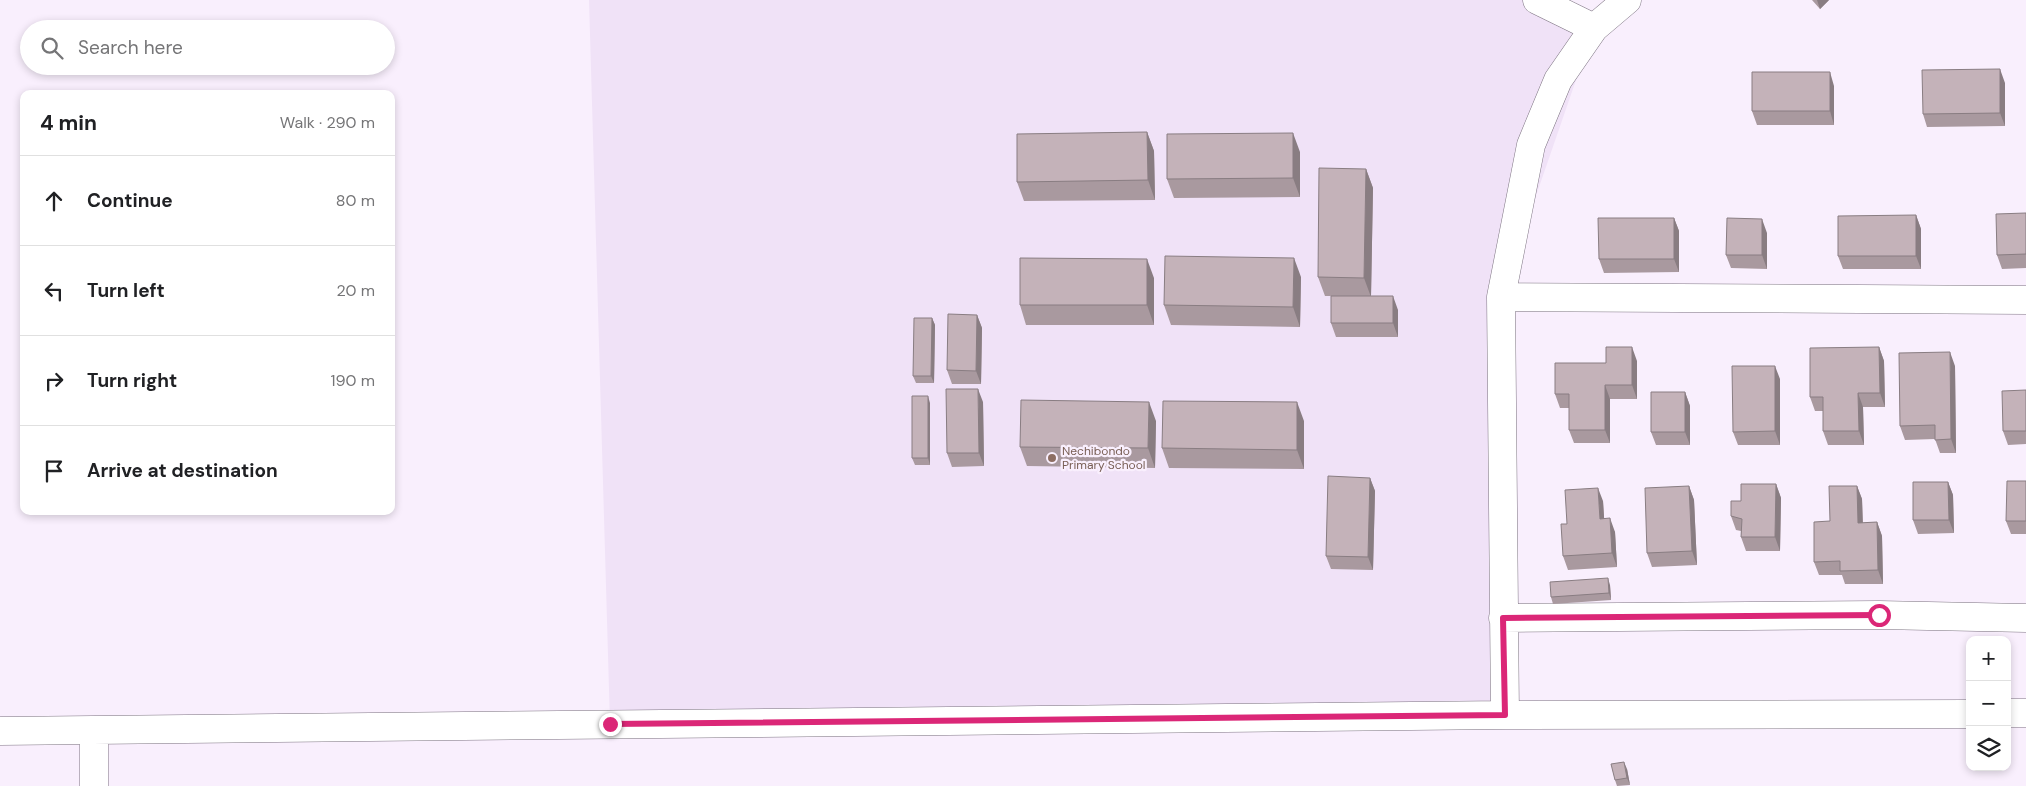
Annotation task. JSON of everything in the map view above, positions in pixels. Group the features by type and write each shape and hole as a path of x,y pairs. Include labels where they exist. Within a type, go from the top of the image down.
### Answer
{"street":[{"path":"1537,0 1594,28"},
{"path":"1505,715 1501,298 1531,145 1558,80 1594,28 1626,0"},
{"path":"1501,298 2026,300"},
{"path":"1503,618 1879,615 2026,618"},
{"path":"0,731 1505,715 1966,714"},
{"path":"2011,714 2026,714"},
{"path":"94,730 94,786"}],"shaded area":[{"name":"Nechibondo Primary School","path":"589,0 1537,0 1594,28 1501,297 1505,715 610,724"}],"building":[{"path":"2000,69 2000,113 1923,114 1922,70"},
{"path":"1752,72 1830,72 1830,111 1752,111"},
{"path":"1147,132 1148,180 1017,182 1017,134"},
{"path":"1293,133 1293,178 1167,179 1167,134"},
{"path":"1319,168 1366,169 1364,278 1318,277"},
{"path":"2026,213 2026,254 1997,255 1996,214"},
{"path":"1916,215 1916,256 1838,256 1838,216"},
{"path":"1598,218 1674,218 1674,259 1599,259"},
{"path":"1727,218 1762,219 1762,255 1726,255"},
{"path":"1165,256 1294,258 1293,307 1164,305"},
{"path":"1020,258 1147,259 1147,305 1020,305"},
{"path":"1331,296 1393,296 1393,323 1331,323"},
{"path":"948,314 977,315 976,371 947,370"},
{"path":"914,318 932,318 931,376 913,376"},
{"path":"1606,347 1632,347 1632,385 1605,385 1605,430 1569,430 1569,394 1555,394 1555,363 1606,363"},
{"path":"1879,347 1880,393 1858,393 1859,431 1823,431 1823,397 1810,397 1810,348"},
{"path":"1950,352 1951,439 1935,440 1935,425 1900,426 1899,353"},
{"path":"1732,366 1775,366 1775,431 1733,432"},
{"path":"946,389 978,389 979,453 947,453"},
{"path":"2026,390 2026,431 2003,431 2002,391"},
{"path":"1651,392 1685,392 1685,432 1651,432"},
{"path":"912,396 928,396 928,458 912,458"},
{"path":"1021,400 1149,402 1148,448 1020,447"},
{"path":"1163,401 1297,402 1297,450 1162,448"},
{"path":"1328,476 1370,478 1368,557 1326,556"},
{"path":"2007,481 2026,481 2026,521 2006,521"},
{"path":"1913,482 1948,482 1949,520 1913,520"},
{"path":"1741,484 1776,484 1775,537 1741,537 1742,519 1731,516 1731,501 1741,501"},
{"path":"1689,486 1692,551 1647,553 1645,488"},
{"path":"1829,486 1857,486 1858,523 1877,522 1878,570 1840,571 1840,561 1814,562 1814,522 1830,521"},
{"path":"1598,488 1600,519 1610,518 1612,553 1563,556 1561,524 1567,524 1565,490"},
{"path":"1608,578 1609,593 1551,597 1550,582"},
{"path":"1624,762 1627,778 1615,780 1611,764"}],"place":[{"name":"Nechibondo Primary School","path":"1052,458"}],"route":[{"path":"610,724 1505,715 1503,618 1879,615"}]}
